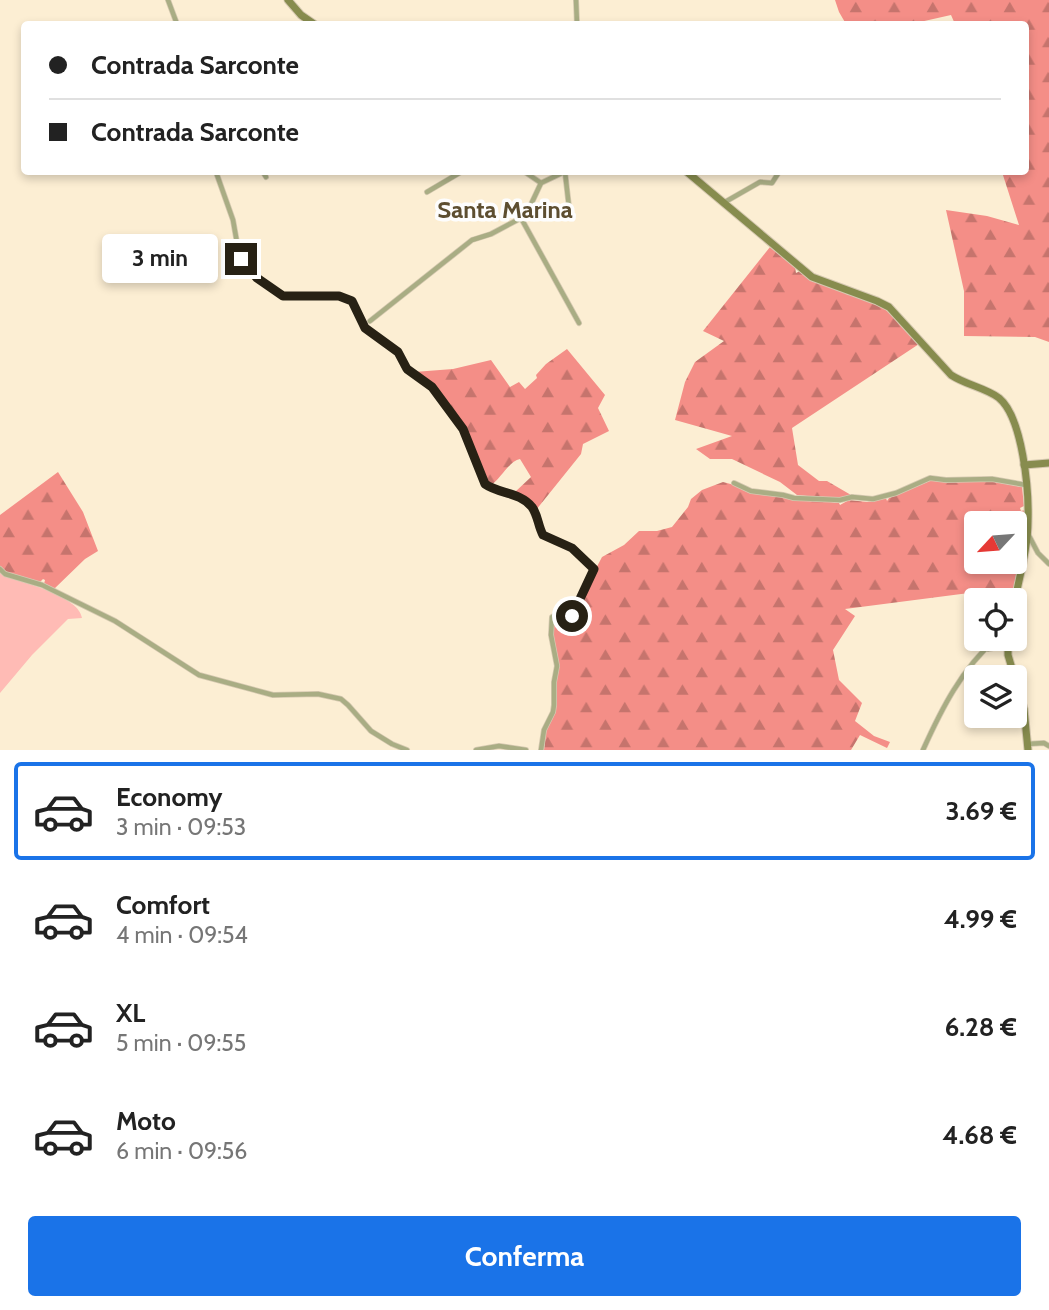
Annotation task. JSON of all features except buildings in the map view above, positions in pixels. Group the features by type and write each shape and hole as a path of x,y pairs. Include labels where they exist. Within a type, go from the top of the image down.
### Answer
{"street":[{"path":"168,0 176,21"},
{"path":"288,0 310,21"},
{"path":"576,0 577,21"},
{"path":"217,175 233,220 239,254 257,278 283,296 339,296 352,301 365,328 398,352 407,369 432,387 463,429 485,484 522,498 534,511 543,535 572,548 594,569 570,618 556,615 552,617 551,635 557,666 554,705 544,730 541,750"},
{"path":"427,192 456,175"},
{"path":"529,175 541,183"},
{"path":"370,321 472,240 491,234 526,215 541,183 558,175"},
{"path":"565,175 569,207"},
{"path":"691,175 807,274 883,303 951,375 999,398 1012,418 1024,464 1027,511"},
{"path":"725,202 760,182 772,183 777,175"},
{"path":"521,218 579,323"},
{"path":"1024,464 1049,463"},
{"path":"734,484 751,491 794,498 837,500 852,497 873,499 930,478 992,479 1026,485"},
{"path":"1027,533 1038,553 1049,564"},
{"path":"0,569 5,574 42,585 115,621 205,678 273,695 318,694 341,699 371,731 391,744 407,750"},
{"path":"923,750 942,709 984,651"},
{"path":"1009,651 1022,700 1028,747 1045,743 1049,746"},
{"path":"476,750 499,746 526,750"}],"shaded area":[{"path":"0,572 72,603 82,618 68,619 32,655 0,693"}],"green space":[{"path":"835,0 1049,0 1049,342 1035,337 964,336 964,291 946,210 987,216 1019,225 1003,175 1029,175 1029,21 954,21 951,15 924,21 844,21"},
{"path":"770,247 795,267 796,273 800,271 846,292 847,295 858,295 878,304 919,344 792,428 798,465 819,481 827,481 851,495 838,499 797,495 780,482 732,459 710,459 696,449 732,436 675,420 685,382 695,362 724,341 703,331"},
{"path":"567,349 605,395 598,408 609,431 583,444 581,454 536,510 514,493 531,477 520,459 512,463 490,486 485,481 473,449 458,421 439,395 414,372 453,369 491,360 510,387 519,382 525,389 537,378 536,375 546,364"},
{"path":"58,472 83,512 98,551 85,559 54,589 44,584 43,579 40,582 8,573 0,567 0,515"},
{"path":"932,480 990,481 1022,487 1024,506 1020,508 1021,511 964,511 964,574 1016,574 1014,588 964,588 964,594 845,609 855,616 833,650 839,680 862,703 855,721 874,736 890,742 887,748 860,735 851,750 544,750 546,730 556,709 557,669 552,635 553,618 557,616 568,622 602,557 624,545 639,531 657,531 672,527 691,499 702,490 723,482 747,492 840,505 849,500 867,502 886,498 887,501"}],"district":[{"name":"Santa Marina","path":"505,209"}],"route":[{"path":"241,259 257,278 283,296 333,296 352,301 367,331 395,349 407,369 432,387 466,433 485,484 522,498 534,511 543,535 572,548 594,569 572,616"}]}
